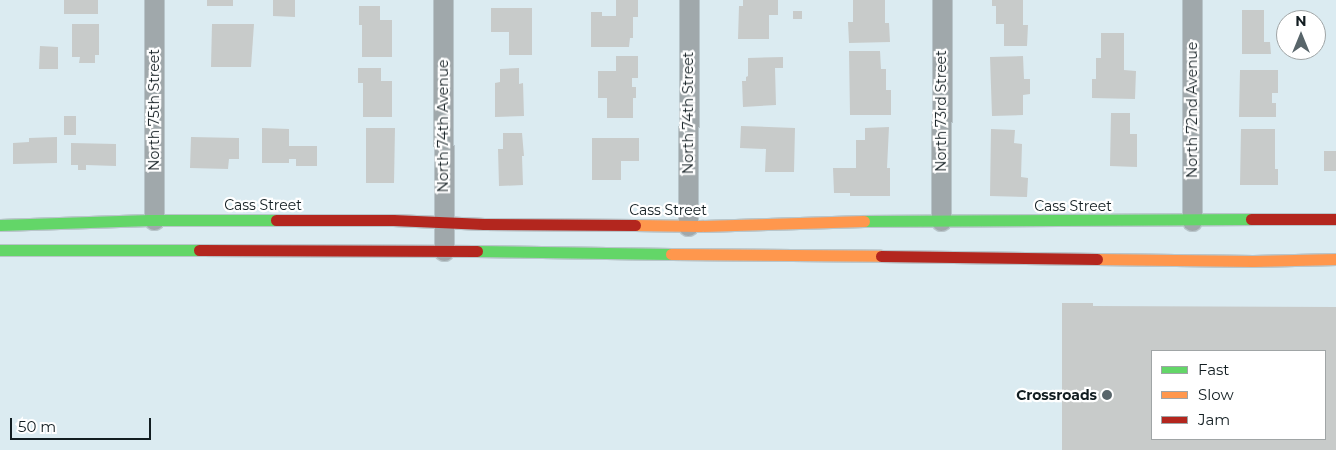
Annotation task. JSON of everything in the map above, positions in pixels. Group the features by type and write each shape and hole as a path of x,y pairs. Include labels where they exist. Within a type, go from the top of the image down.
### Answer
{"main road":[{"name":"Cass Street","path":"0,225 154,220 393,220 688,226 842,221 1336,219"},
{"path":"0,250 444,251 1336,260"}],"street":[{"name":"North 75th Street","path":"154,0 154,220"},
{"name":"North 74th Avenue","path":"443,0 444,251"},
{"name":"North 74th Street","path":"688,226 689,0"},
{"name":"North 73rd Street","path":"941,221 942,0"},
{"name":"North 72nd Avenue","path":"1192,0 1192,221"}],"building":[{"path":"64,0 98,0 98,14 64,14"},
{"path":"207,0 233,0 233,6 207,6"},
{"path":"273,0 295,0 295,17 273,16"},
{"path":"616,0 638,0 638,17 633,17 633,38 630,38 629,47 591,47 591,12 602,12 602,16 616,16"},
{"path":"743,0 778,0 778,15 769,15 769,39 738,39 739,6 743,6"},
{"path":"853,0 885,0 885,23 889,23 890,42 849,43 848,22 853,22"},
{"path":"992,0 1023,0 1023,25 1028,25 1027,46 1004,46 1004,24 996,24 996,6 992,6"},
{"path":"359,6 380,6 380,20 392,20 392,57 362,57 362,25 359,25"},
{"path":"491,8 532,8 532,55 509,55 509,32 491,32"},
{"path":"1242,10 1264,10 1264,42 1270,42 1271,54 1242,54"},
{"path":"793,11 802,11 802,19 793,19"},
{"path":"72,24 99,24 99,55 95,55 95,63 79,63 80,57 72,57"},
{"path":"212,24 254,24 251,67 211,67"},
{"path":"1101,33 1124,33 1124,70 1136,71 1135,99 1092,98 1092,79 1096,79 1096,58 1101,58"},
{"path":"40,46 58,47 58,69 39,69"},
{"path":"849,51 880,51 881,69 886,69 886,90 891,90 891,115 850,115"},
{"path":"616,56 638,56 638,78 632,78 632,87 636,87 636,98 633,98 633,118 607,118 607,98 598,98 598,71 616,71"},
{"path":"1023,56 1024,79 1030,79 1030,94 1023,95 1023,115 992,116 990,57"},
{"path":"783,57 783,68 775,68 776,105 743,107 742,81 746,81 748,76 748,58"},
{"path":"358,68 381,68 381,81 392,81 392,117 363,117 363,83 358,83"},
{"path":"519,68 519,84 523,83 524,116 495,117 495,83 500,82 500,69"},
{"path":"1240,70 1278,70 1278,93 1272,93 1272,103 1276,103 1276,117 1239,117"},
{"path":"1111,113 1130,113 1130,134 1137,134 1137,167 1110,166"},
{"path":"64,116 76,116 76,135 64,135"},
{"path":"741,126 795,128 794,172 765,172 766,149 740,148"},
{"path":"889,127 887,168 890,168 890,196 850,196 850,193 834,193 833,168 856,168 856,140 865,140 865,128"},
{"path":"262,128 289,129 289,146 317,146 317,166 296,166 296,159 289,159 289,163 262,163"},
{"path":"366,128 395,128 394,183 366,183"},
{"path":"991,129 1015,130 1014,143 1022,144 1021,177 1028,178 1027,197 990,196"},
{"path":"1241,129 1275,129 1275,169 1278,169 1278,185 1240,185"},
{"path":"503,133 522,133 524,156 522,156 523,185 499,186 498,149 503,149"},
{"path":"57,137 57,163 13,164 13,143 29,142 29,138"},
{"path":"191,137 239,138 239,159 229,159 228,169 190,168"},
{"path":"592,138 639,138 639,161 621,161 621,180 592,180"},
{"path":"71,143 116,144 116,166 86,165 86,170 78,170 78,165 71,165"},
{"path":"1324,151 1336,151 1336,171 1324,171"},
{"name":"Crossroads","path":"1062,303 1093,303 1093,306 1336,307 1336,450 1062,450"}],"traffic: fast":[{"path":"864,221 1251,219"},
{"path":"0,225 149,220 276,220"},
{"path":"0,250 199,250"},
{"path":"477,251 671,254"}],"traffic: slow":[{"path":"635,225 699,226 864,221"},
{"path":"671,254 881,256"},
{"path":"1097,259 1253,261 1336,259"}],"traffic: jam":[{"path":"1251,219 1336,219"},
{"path":"276,220 393,220 484,224 635,225"},
{"path":"199,250 477,251"},
{"path":"881,256 1097,259"}],"place":[{"name":"Crossroads","path":"1107,395"}]}
